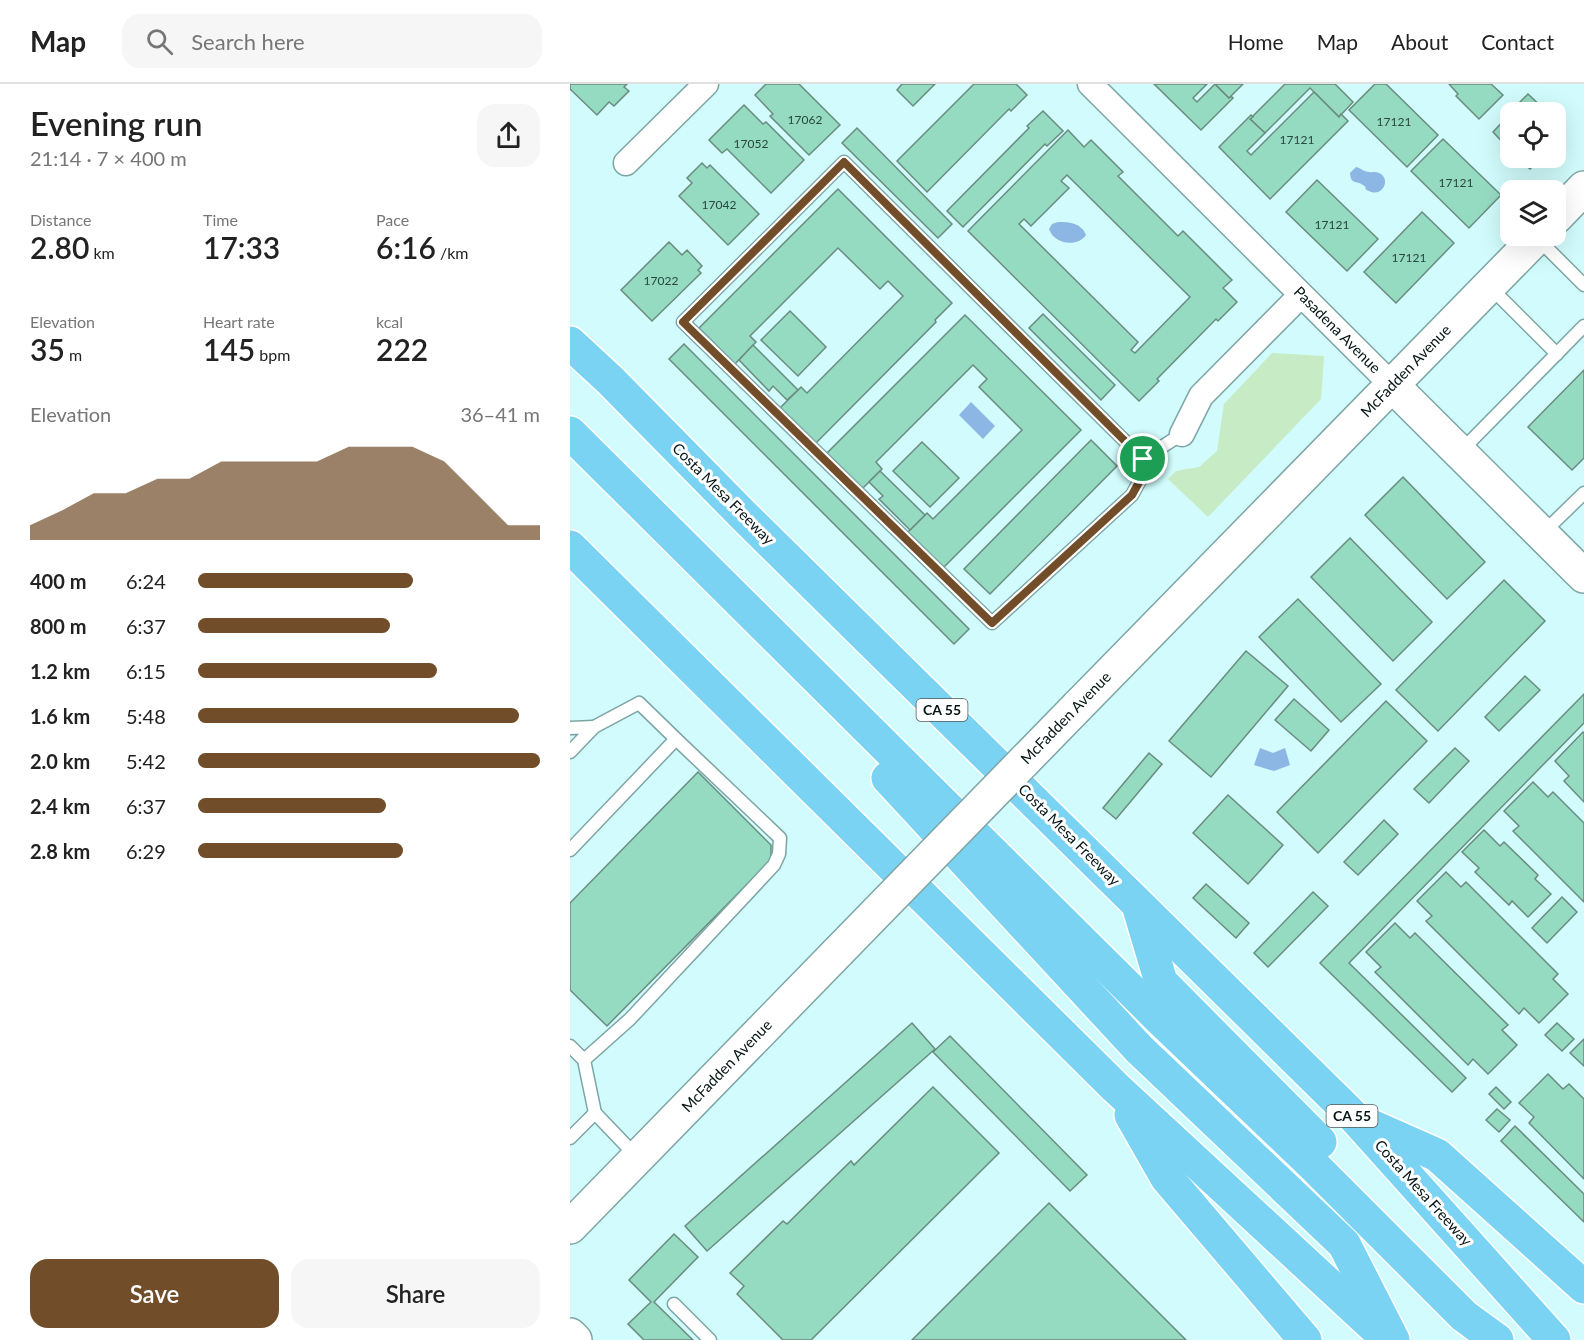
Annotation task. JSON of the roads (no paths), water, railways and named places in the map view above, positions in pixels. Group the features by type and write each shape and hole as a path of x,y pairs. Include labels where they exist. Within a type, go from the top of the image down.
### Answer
{"highway":[{"path":"570,319 610,380"},
{"name":"Costa Mesa Freeway","path":"570,343 1356,1119 1554,1340"},
{"path":"570,432 887,763 1139,1049 1344,1244 1391,1340"},
{"path":"570,458 887,763 1313,1166 1464,1316 1497,1340"},
{"path":"570,547 1115,1087 1391,1340"},
{"name":"CA 55","path":"1138,903 1161,982 1340,1162 1504,1340"},
{"path":"1115,1087 1167,1178 1305,1340"},
{"path":"1356,1119 1437,1155 1584,1287"}],"main road":[{"name":"McFadden Avenue","path":"1566,206 1584,188"},
{"name":"McFadden Avenue","path":"570,1226 1528,246"},
{"name":"Pasadena Avenue","path":"1392,385 1584,576"},
{"path":"570,1335 575,1340"}],"street":[{"path":"626,163 706,84"},
{"name":"Pasadena Avenue","path":"1090,84 1392,385"},
{"path":"1182,434 1201,396 1301,295"}],"lane":[{"path":"844,162 1143,459 1143,475 1132,495 992,623 683,322 844,162"},
{"path":"1555,246 1584,285"},
{"path":"1489,286 1557,354"},
{"path":"1460,452 1584,326"},
{"path":"1143,459 1182,434"},
{"path":"1542,534 1584,493"},
{"path":"570,752 594,727 639,704 780,838 779,854 774,865 630,1019 584,1060"},
{"path":"570,728 594,727"},
{"path":"570,850 676,739"},
{"path":"570,1046 584,1060 595,1113 638,1158"},
{"path":"570,1138 595,1113"},
{"path":"674,1304 710,1340"}],"water":[{"path":"1356,167 1367,172 1377,172 1383,176 1384,187 1374,192 1353,181 1350,173"},
{"path":"1058,222 1078,226 1086,235 1077,242 1061,241 1049,229 1052,224"},
{"path":"971,402 995,426 983,439 959,415"},
{"path":"1260,748 1273,753 1285,748 1290,765 1274,771 1254,765"}]}
